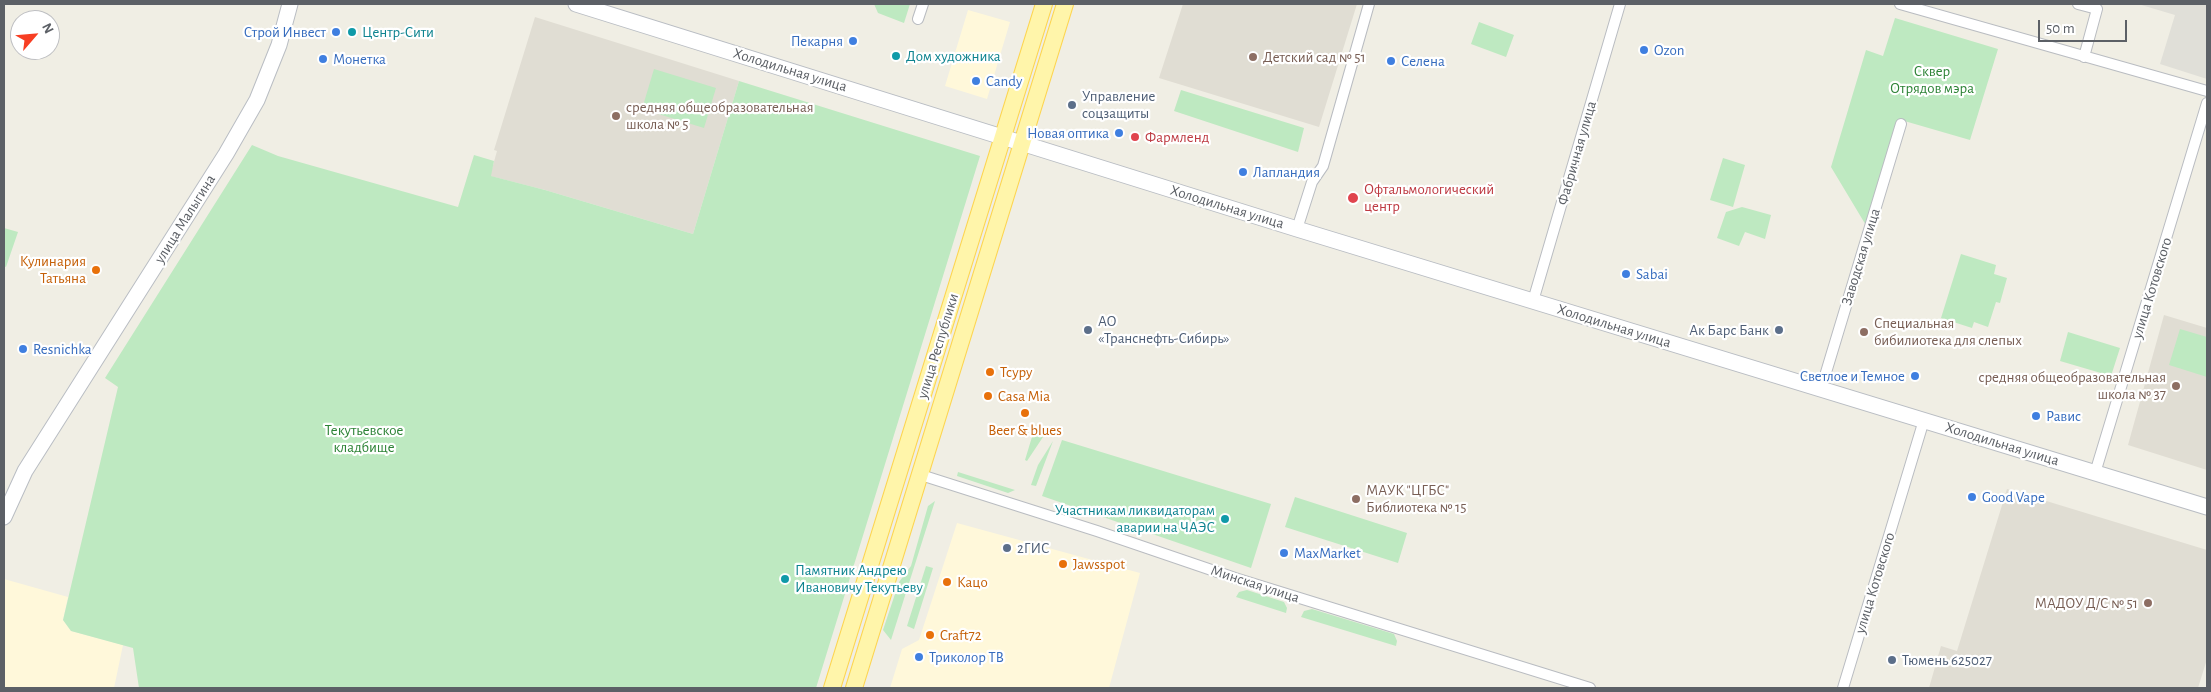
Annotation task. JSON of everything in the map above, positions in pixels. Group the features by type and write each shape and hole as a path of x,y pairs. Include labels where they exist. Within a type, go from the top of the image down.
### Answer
{"main road":[{"name":"улица Республики","path":"832,688 1044,4"},
{"name":"улица Республики","path":"854,688 1065,4"}],"street":[{"name":"улица Малыгина","path":"4,517 13,493 41,446 226,154 257,100 279,45 290,4"},
{"name":"Холодильная улица","path":"576,4 1297,229 2207,508"},
{"path":"918,19 923,4"},
{"path":"1297,229 1312,182 1323,166 1369,4"},
{"name":"Фабричная улица","path":"1533,301 1620,4"},
{"path":"1900,4 2207,91"},
{"path":"2078,4 2097,9 2084,57"},
{"name":"улица Котовского","path":"2096,473 2207,103"},
{"name":"Заводская улица","path":"1821,389 1901,124"},
{"name":"улица Котовского","path":"1843,688 1924,420"},
{"name":"Минская улица","path":"921,475 1097,531 1256,585 1590,688"}],"shaded area":[{"name":"Детский сад № 51","path":"1183,4 1357,4 1319,127 1159,78"},
{"path":"2138,4 2207,4 2207,79 2160,64 2175,15"},
{"path":"968,10 1010,22 987,99 945,86"},
{"name":"средняя общеобразовательная школа № 5","path":"535,17 739,81 693,234 545,190 490,176 497,151 494,150"},
{"name":"средняя общеобразовательная школа № 37","path":"2164,315 2207,328 2207,470 2128,445"},
{"path":"2007,489 2207,550 2207,659 2198,688 1929,688 1941,646 1957,651"},
{"path":"957,523 1140,573 1109,688 890,688 902,649 919,640"},
{"path":"4,579 68,597 63,620 71,631 123,645 114,688 4,688"}],"green space":[{"path":"874,4 910,4 904,23 878,13"},
{"name":"Сквер Отрядов мэра","path":"1895,18 1998,49 1970,140 1901,120 1867,227 1831,167 1866,50 1883,56"},
{"path":"1479,22 1514,35 1506,57 1471,44"},
{"path":"654,69 716,88 704,128 642,109"},
{"name":"Текутьевское кладбище","path":"739,81 980,156 816,688 139,688 133,648 71,631 63,620 118,387 105,378 252,145 278,156 458,207 474,155 494,161 491,176 693,234"},
{"path":"1181,90 1304,128 1298,152 1174,111"},
{"path":"1723,158 1745,165 1733,207 1710,200"},
{"path":"1742,207 1771,215 1765,239 1745,232 1739,246 1717,238 1726,212"},
{"path":"4,228 18,232 6,267 4,266"},
{"path":"1961,254 1996,265 1994,274 2007,278 2000,303 1996,302 1988,327 1974,322 1972,328 1941,318"},
{"path":"2180,329 2207,337 2207,377 2169,365"},
{"path":"2068,332 2120,348 2111,376 2060,361"},
{"path":"1035,427 1047,431 1027,461 1025,460"},
{"path":"1062,440 1271,504 1251,568 1042,496"},
{"path":"1053,441 1036,486 1031,485 1038,465"},
{"path":"958,472 1015,490 1008,493 957,476"},
{"path":"1295,497 1407,533 1398,563 1285,527"},
{"path":"935,501 891,640 883,630 899,582 911,566 928,506"},
{"path":"926,566 933,568 914,629 907,626"},
{"path":"1247,590 1284,602 1287,608 1286,613 1236,597 1239,592"},
{"path":"1312,609 1394,634 1397,641 1396,646 1301,617 1304,611"}],"place":[{"name":"Строй Инвест","path":"336,32"},
{"name":"Центр-Сити","path":"352,32"},
{"name":"Пекарня","path":"853,41"},
{"name":"Ozon","path":"1644,50"},
{"name":"Дом художника","path":"896,56"},
{"name":"Детский сад № 51","path":"1253,57"},
{"name":"Монетка","path":"323,59"},
{"name":"Селена","path":"1391,61"},
{"name":"Candy","path":"976,81"},
{"name":"Управление соцзащиты","path":"1072,105"},
{"name":"средняя общеобразовательная школа № 5","path":"616,116"},
{"name":"Новая оптика","path":"1119,133"},
{"name":"Фармленд","path":"1135,137"},
{"name":"Лапландия","path":"1243,172"},
{"name":"Офтальмологический центр","path":"1353,198"},
{"name":"Кулинария Татьяна","path":"96,270"},
{"name":"Sabai","path":"1626,274"},
{"name":"АО «Транснефть-Сибирь»","path":"1088,330"},
{"name":"Ак Барс Банк","path":"1779,330"},
{"name":"Специальная бибилиотека для слепых","path":"1864,332"},
{"name":"Resnichka","path":"23,349"},
{"name":"Тсуру","path":"990,372"},
{"name":"Светлое и Темное","path":"1915,376"},
{"name":"средняя общеобразовательная школа № 37","path":"2176,386"},
{"name":"Casa Mia","path":"988,396"},
{"name":"Beer & blues","path":"1025,413"},
{"name":"Равис","path":"2036,416"},
{"name":"Good Vape","path":"1972,497"},
{"name":"МАУК \"ЦГБС\" Библиотека № 15","path":"1356,499"},
{"name":"Участникам ликвидаторам аварии на ЧАЭС","path":"1225,519"},
{"name":"2ГИС","path":"1007,548"},
{"name":"MaxMarket","path":"1284,553"},
{"name":"Jawsspot","path":"1063,564"},
{"name":"Памятник Андрею Ивановичу Текутьеву","path":"785,579"},
{"name":"Кацо","path":"947,582"},
{"name":"МАДОУ Д/С № 51","path":"2148,603"},
{"name":"Craft72","path":"930,635"},
{"name":"Триколор ТВ","path":"919,657"},
{"name":"Тюмень 625027","path":"1892,660"}]}
